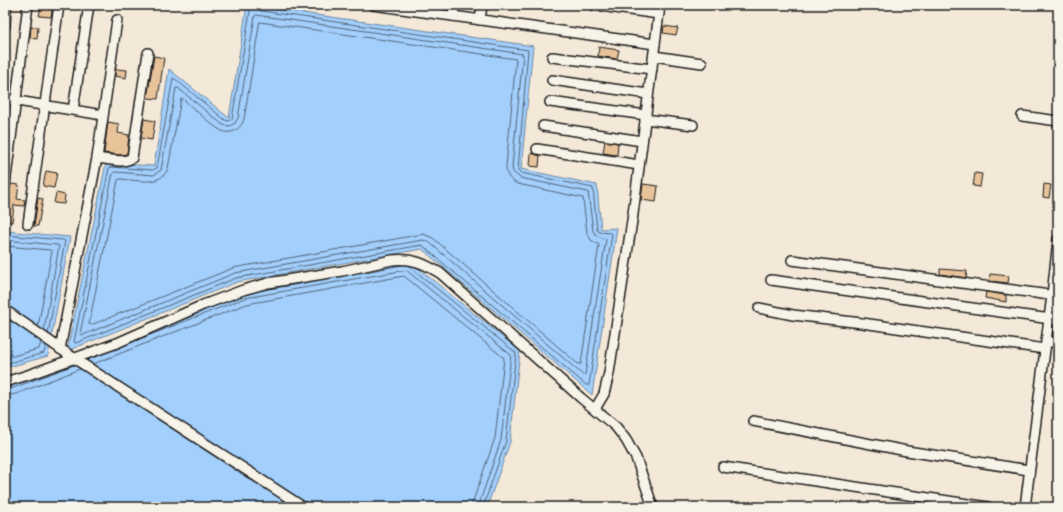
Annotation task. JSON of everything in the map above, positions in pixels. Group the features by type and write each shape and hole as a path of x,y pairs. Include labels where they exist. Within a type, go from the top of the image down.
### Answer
{"street":[{"path":"5,185 28,5"},
{"path":"28,224 59,5"},
{"path":"73,110 88,5"},
{"path":"373,5 428,9 453,16 655,44"},
{"path":"453,16 454,5"},
{"path":"480,20 482,5"},
{"path":"593,5 660,10 609,373 604,394 595,410"},
{"path":"60,349 97,158 117,20"},
{"path":"97,158 126,161 132,158 148,53"},
{"path":"654,56 702,63"},
{"path":"552,57 652,69"},
{"path":"552,80 648,94"},
{"path":"5,99 103,115"},
{"path":"550,102 693,125"},
{"path":"1022,116 1058,121"},
{"path":"543,126 642,141"},
{"path":"537,149 639,165"},
{"path":"1025,507 1045,345 1054,320 1058,240"},
{"path":"5,382 75,359 117,343 203,305 243,290 268,283 342,271 392,260 408,260 425,264 440,273 616,427 626,440 636,458 653,507"},
{"path":"792,260 1055,296"},
{"path":"771,280 1054,320"},
{"path":"759,308 792,315 1045,345 1058,343"},
{"path":"5,310 75,359 303,507"},
{"path":"753,421 907,451 1029,470"},
{"path":"723,468 988,507"}],"water":[{"path":"247,5 533,46 521,169 597,185 601,229 617,228 592,395 422,249 237,282 67,351 106,163 154,166 169,69 229,118"},
{"path":"5,231 70,237 48,356 5,368"},
{"path":"408,260 520,351 510,442 487,507 5,507 5,382 243,290"}],"building":[{"path":"5,5 12,5 10,29 5,28"},
{"path":"41,5 53,5 51,17 39,16"},
{"path":"664,26 678,28 676,35 663,33"},
{"path":"31,27 38,27 37,39 30,38"},
{"path":"599,47 619,50 617,59 598,56"},
{"path":"154,56 164,58 158,99 147,98"},
{"path":"116,69 127,70 126,78 115,76"},
{"path":"144,119 155,121 152,140 141,138"},
{"path":"108,122 119,124 118,133 129,135 127,154 120,155 104,153"},
{"path":"605,141 618,143 617,155 603,153"},
{"path":"531,153 540,156 539,167 530,166"},
{"path":"46,171 57,173 54,188 43,186"},
{"path":"975,173 982,174 980,187 973,186"},
{"path":"11,184 19,185 17,199 25,200 24,206 14,205 12,222 5,222 5,191 10,189"},
{"path":"643,184 658,186 656,202 641,200"},
{"path":"1044,184 1051,185 1049,198 1043,197"},
{"path":"56,193 65,195 64,204 54,203"},
{"path":"38,198 43,199 38,226 34,226"},
{"path":"940,269 967,271 966,278 940,274"},
{"path":"990,274 1009,276 1008,283 989,281"},
{"path":"986,292 1006,295 1006,302 985,298"}]}
